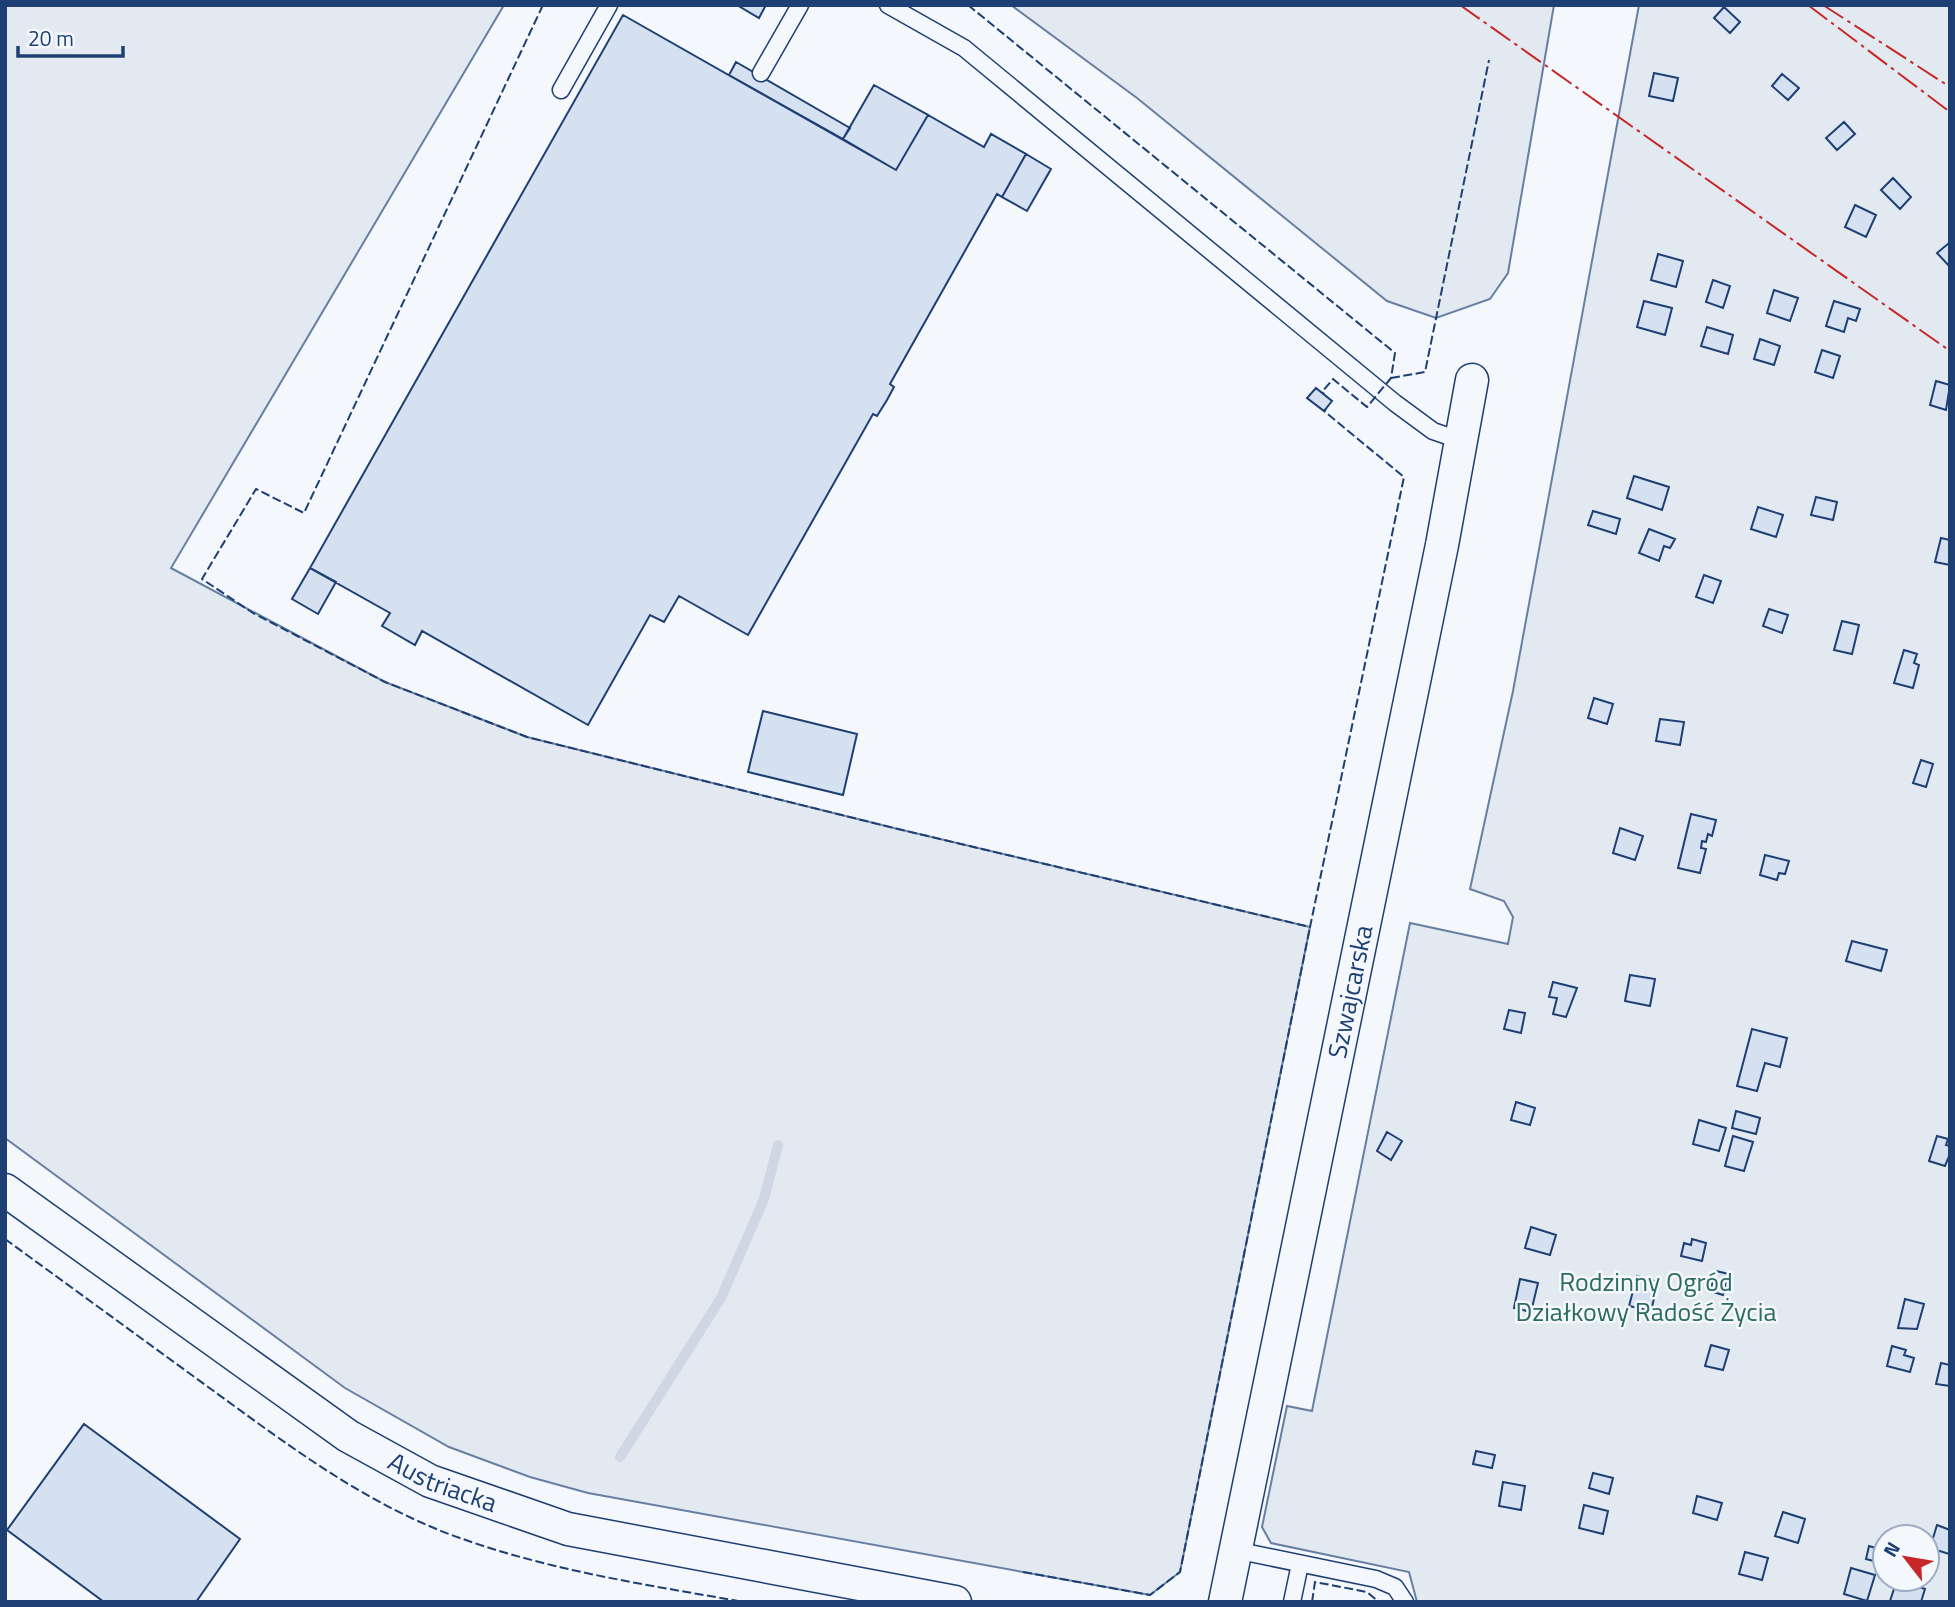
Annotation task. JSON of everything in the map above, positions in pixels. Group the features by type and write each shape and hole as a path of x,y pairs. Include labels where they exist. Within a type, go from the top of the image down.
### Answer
{"street":[{"name":"Szwajcarska","path":"1225,1602 1462,441 1472,380"},
{"name":"Austriacka","path":"5,1189 348,1436 430,1481 568,1529 955,1602"}],"lane":[{"path":"561,90 609,5"},
{"path":"761,74 800,5"},
{"path":"888,5 964,48 1395,403 1433,431 1462,441"},
{"path":"1235,1550 1376,1579 1395,1587 1405,1602"},
{"path":"1292,1602 1300,1563"}],"green space":[{"path":"5,5 504,5 171,568 385,682 527,737 1310,927 1180,1572 1150,1595 588,1493 530,1477 449,1447 345,1388 5,1138"},
{"path":"1011,5 1554,5 1508,273 1490,299 1436,318 1387,301 1137,98"},
{"name":"Rodzinny Ogród Działkowy Radość Życia","path":"1639,5 1950,5 1950,1602 1417,1602 1409,1572 1271,1543 1262,1527 1287,1406 1312,1411 1410,923 1508,944 1513,917 1504,901 1470,889 1513,691"}],"building":[{"path":"737,5 766,5 759,18"},
{"path":"1724,7 1740,22 1730,33 1714,18"},
{"path":"623,15 896,170 928,115 984,147 991,134 1026,154 1002,197 997,194 890,384 894,387 887,400 877,416 873,414 748,635 679,596 664,622 650,615 588,725 422,631 415,645 382,626 390,613 310,568"},
{"path":"736,62 850,128 843,139 729,75"},
{"path":"1654,73 1678,78 1673,101 1649,96"},
{"path":"1782,74 1799,88 1788,100 1772,86"},
{"path":"874,85 928,115 896,170 843,139"},
{"path":"1844,122 1855,134 1837,150 1826,138"},
{"path":"1026,154 1051,169 1027,211 1002,197"},
{"path":"1893,178 1911,197 1900,209 1881,190"},
{"path":"1855,205 1876,215 1866,237 1845,227"},
{"path":"1949,243 1950,245 1950,267 1937,253"},
{"path":"1658,254 1683,261 1676,287 1651,280"},
{"path":"1713,280 1730,286 1723,308 1706,302"},
{"path":"1774,290 1798,298 1790,321 1767,313"},
{"path":"1644,301 1672,308 1665,335 1637,327"},
{"path":"1834,301 1860,309 1856,321 1848,318 1844,332 1826,326"},
{"path":"1707,327 1733,335 1728,354 1701,346"},
{"path":"1760,339 1780,346 1774,365 1754,359"},
{"path":"1822,350 1840,356 1833,378 1815,372"},
{"path":"1936,381 1950,385 1946,410 1930,405"},
{"path":"1316,388 1332,401 1324,411 1307,398"},
{"path":"1634,476 1669,487 1662,510 1627,498"},
{"path":"1816,497 1837,502 1833,520 1811,515"},
{"path":"1758,507 1783,515 1776,537 1751,529"},
{"path":"1593,511 1620,519 1616,534 1588,525"},
{"path":"1649,529 1675,539 1670,548 1664,546 1659,561 1639,553"},
{"path":"1941,538 1950,540 1950,565 1935,562"},
{"path":"310,568 336,582 318,614 292,599"},
{"path":"1704,575 1721,581 1713,603 1696,597"},
{"path":"1769,609 1788,615 1782,633 1763,626"},
{"path":"1842,621 1859,625 1852,654 1834,650"},
{"path":"1904,650 1917,654 1914,663 1919,665 1913,688 1894,683"},
{"path":"1594,698 1613,704 1607,724 1588,718"},
{"path":"763,711 857,734 843,795 748,772"},
{"path":"1660,719 1684,722 1680,745 1656,741"},
{"path":"1921,760 1933,764 1926,787 1913,783"},
{"path":"1691,814 1716,820 1712,836 1708,834 1706,842 1702,841 1701,848 1706,849 1700,873 1678,868"},
{"path":"1620,828 1643,836 1635,860 1613,853"},
{"path":"1765,855 1789,861 1785,874 1779,873 1777,880 1760,875"},
{"path":"1852,941 1887,950 1881,971 1846,961"},
{"path":"1630,975 1655,979 1650,1006 1625,1001"},
{"path":"1553,982 1577,988 1566,1017 1553,1014 1557,998 1549,997"},
{"path":"1509,1010 1525,1013 1521,1033 1504,1029"},
{"path":"1752,1029 1787,1038 1780,1067 1765,1063 1757,1091 1737,1086"},
{"path":"1516,1102 1535,1108 1530,1125 1511,1120"},
{"path":"1736,1111 1760,1118 1756,1134 1732,1128"},
{"path":"1699,1120 1726,1128 1719,1151 1693,1144"},
{"path":"1387,1132 1402,1141 1391,1160 1377,1151"},
{"path":"1733,1136 1753,1142 1744,1171 1725,1166"},
{"path":"1937,1136 1948,1139 1946,1145 1950,1146 1945,1166 1929,1161"},
{"path":"1531,1227 1556,1235 1550,1255 1525,1248"},
{"path":"1692,1239 1706,1243 1702,1261 1681,1256 1684,1243 1691,1245"},
{"path":"1716,1271 1729,1274 1723,1295 1710,1291"},
{"path":"1637,1276 1658,1282 1651,1311 1629,1306"},
{"path":"1520,1279 1538,1283 1531,1312 1514,1308"},
{"path":"1905,1299 1924,1304 1917,1329 1898,1328"},
{"path":"1711,1345 1729,1350 1723,1370 1705,1366"},
{"path":"1892,1346 1906,1350 1904,1355 1914,1358 1910,1372 1887,1366"},
{"path":"1941,1363 1950,1365 1950,1386 1936,1384"},
{"path":"84,1424 240,1539 196,1602 104,1602 7,1530"},
{"path":"1476,1451 1495,1455 1492,1468 1473,1464"},
{"path":"1593,1473 1613,1478 1609,1494 1589,1488"},
{"path":"1503,1482 1525,1486 1521,1510 1499,1506"},
{"path":"1697,1496 1722,1503 1717,1520 1693,1513"},
{"path":"1584,1505 1608,1511 1603,1534 1579,1528"},
{"path":"1783,1512 1805,1519 1798,1543 1775,1536"},
{"path":"1941,1527 1950,1530 1949,1554 1941,1551"},
{"path":"1869,1546 1871,1547 1871,1560 1866,1559"},
{"path":"1745,1552 1768,1558 1762,1580 1739,1574"},
{"path":"1851,1568 1871,1574 1867,1601 1844,1594"},
{"path":"1893,1593 1924,1593 1921,1602 1890,1601"}],"waterway":[{"path":"620,1457 721,1298 764,1199 778,1145"}],"fence":[{"path":"543,5 304,513 256,489 202,579 253,613 385,682 527,737 1310,927 1404,477 1324,411 1326,409"},
{"path":"968,5 1395,353 1391,378 1367,407 1333,379 1322,392 1324,394"},
{"path":"1391,378 1425,372 1489,60"},
{"path":"1023,1572 1150,1595 1180,1572 1310,927"},
{"path":"5,1239 273,1434 332,1474 394,1510 460,1538 530,1560 600,1576 744,1602"},
{"path":"1312,1602 1315,1582 1367,1592 1379,1602"}],"power":[{"path":"1460,5 1950,351"},
{"path":"1808,5 1950,112"},
{"path":"1823,5 1950,87"}]}
